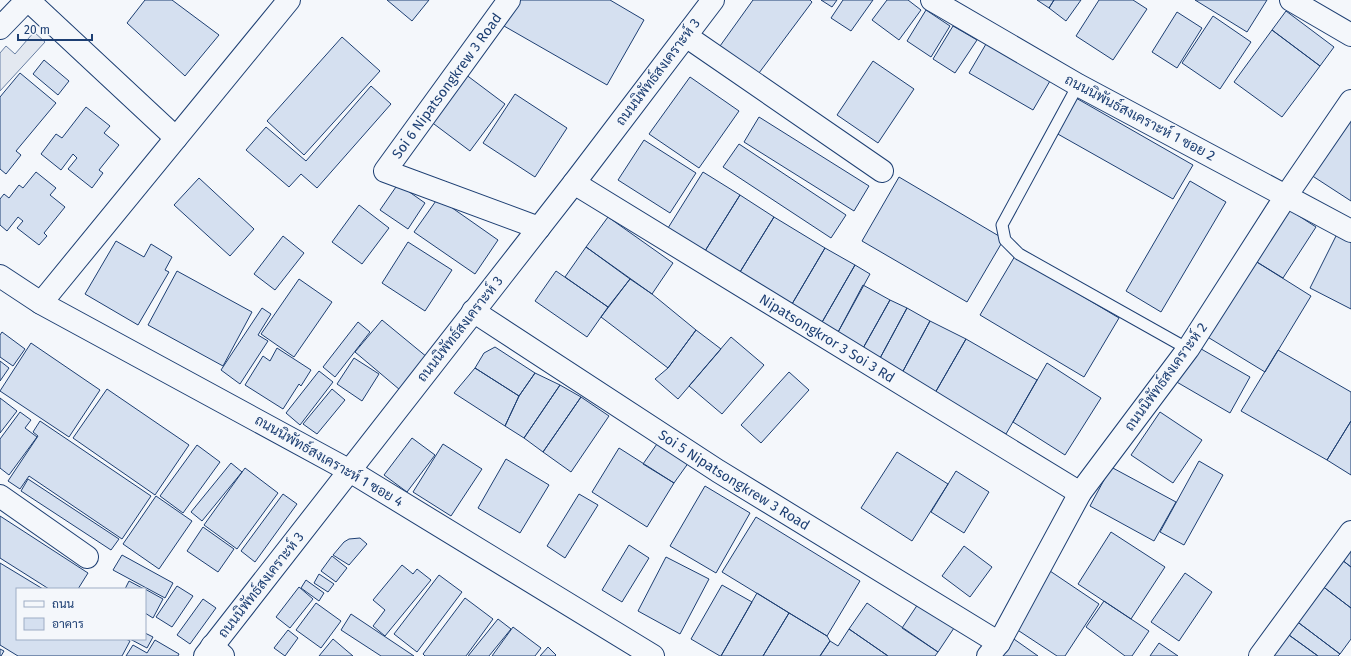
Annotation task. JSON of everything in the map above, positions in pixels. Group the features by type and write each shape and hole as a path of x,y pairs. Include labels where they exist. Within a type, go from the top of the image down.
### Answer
{"street":[{"path":"0,28 28,0 176,138"},
{"path":"41,303 289,0"},
{"name":"Soi 6 Nipatsongkrew 3 Road","path":"509,0 385,171 539,228"},
{"name":"ถนนนิพัทธ์สงเคราะห์ 3","path":"213,653 350,471 574,183 713,0"},
{"name":"ถนนนิพันธ์สงเคราะห์ 1 ซอย 2","path":"932,0 1078,85 1351,231"},
{"path":"1291,0 1351,35"},
{"path":"686,36 882,171"},
{"name":"ถนนนิพัทธ์สงเคราะห์ 2","path":"994,650 1080,494 1188,349 1286,196 1351,101"},
{"name":"Nipatsongkror 3 Soi 3 Rd","path":"574,183 1080,494"},
{"name":"ถนนนิพัทธ์สงเคราะห์ 1 ซอย 4","path":"0,276 41,303 350,471 653,656"},
{"name":"Soi 5 Nipatsongkrew 3 Road","path":"473,311 994,650"},
{"path":"0,496 87,557"},
{"path":"1260,656 1351,532"}],"lane":[{"path":"1078,85 1002,225 1005,240 1019,254 1188,349"}],"shaded area":[{"path":"34,32 45,42 0,91 0,53 6,46 15,54"}],"building":[{"path":"145,0 172,0 219,35 185,76 127,23"},
{"path":"387,0 429,0 412,21"},
{"path":"519,0 610,0 644,20 607,85 504,26"},
{"path":"753,0 810,0 812,2 753,81 715,53"},
{"path":"821,0 837,0 832,7"},
{"path":"843,0 873,0 851,31 831,18"},
{"path":"887,0 908,0 921,10 899,40 872,20"},
{"path":"1037,0 1054,0 1049,8"},
{"path":"1054,0 1081,0 1066,21 1049,8"},
{"path":"1099,0 1133,0 1147,9 1113,60 1076,36"},
{"path":"1195,0 1267,0 1247,32"},
{"path":"926,10 950,26 931,57 907,41"},
{"path":"1286,11 1334,47 1320,66 1272,30"},
{"path":"1177,12 1202,28 1177,68 1152,52"},
{"path":"1213,16 1251,42 1220,89 1182,63"},
{"path":"953,26 977,40 955,73 933,59"},
{"path":"1272,30 1320,66 1282,117 1234,82"},
{"path":"342,37 380,71 304,155 267,121"},
{"path":"986,44 1050,81 1033,110 969,73"},
{"path":"44,60 69,81 58,95 33,74"},
{"path":"873,61 914,89 878,143 837,115"},
{"path":"461,71 505,104 470,151 426,118"},
{"path":"20,73 56,103 16,151 21,155 6,174 0,169 0,97"},
{"path":"690,77 739,111 699,168 649,134"},
{"path":"371,86 391,104 317,188 301,174 289,187 246,150 266,127 306,161"},
{"path":"515,94 567,128 535,177 483,143"},
{"path":"1076,98 1193,165 1173,199 1056,133"},
{"path":"86,107 110,126 104,133 119,145 99,170 103,173 92,188 68,169 77,158 73,154 61,170 41,154 56,134 62,138"},
{"path":"1351,113 1351,201 1311,175"},
{"path":"759,117 869,186 854,211 744,142"},
{"path":"644,140 696,173 670,213 618,180"},
{"path":"739,144 846,215 831,238 723,167"},
{"path":"36,172 56,188 50,195 65,207 44,233 47,236 39,245 17,228 23,221 18,217 7,231 0,225 0,199 4,194 9,198 19,185 23,188"},
{"path":"703,172 740,195 705,251 668,228"},
{"path":"899,177 1004,239 967,302 862,241"},
{"path":"199,178 254,229 230,256 174,205"},
{"path":"1190,181 1226,202 1161,312 1126,291"},
{"path":"398,184 425,203 408,229 380,210"},
{"path":"740,195 774,217 740,272 705,251"},
{"path":"438,198 498,240 475,274 414,232"},
{"path":"359,205 389,228 362,264 332,242"},
{"path":"1285,207 1316,227 1283,278 1252,259"},
{"path":"608,217 673,263 652,294 586,247"},
{"path":"774,217 825,248 792,304 740,272"},
{"path":"1337,234 1351,242 1351,309 1310,288"},
{"path":"283,236 304,253 275,290 254,274"},
{"path":"116,241 144,257 151,244 172,257 165,270 169,272 138,325 85,294"},
{"path":"408,242 452,270 425,311 382,283"},
{"path":"586,247 630,279 608,307 565,277"},
{"path":"825,248 855,265 821,324 792,304"},
{"path":"1015,256 1119,318 1084,377 980,315"},
{"path":"1252,259 1311,296 1265,372 1206,336"},
{"path":"855,265 870,274 837,334 821,324"},
{"path":"177,271 252,312 223,366 148,325"},
{"path":"556,271 608,307 587,337 535,301"},
{"path":"299,279 332,302 294,357 261,334"},
{"path":"630,279 652,294 696,330 668,368 601,317"},
{"path":"863,285 890,300 862,350 837,334"},
{"path":"890,300 907,308 879,360 862,350"},
{"path":"262,308 271,314 258,335 268,341 240,384 221,370"},
{"path":"907,308 930,321 902,373 879,360"},
{"path":"382,320 433,362 406,395 355,352"},
{"path":"930,321 966,339 935,393 902,373"},
{"path":"358,322 370,332 335,377 323,367"},
{"path":"696,330 721,349 678,399 655,379 668,368"},
{"path":"2,332 25,349 13,366 0,357 0,335"},
{"path":"731,337 764,365 722,414 689,386"},
{"path":"966,339 1037,380 1006,434 935,393"},
{"path":"31,343 100,390 69,437 0,391"},
{"path":"1196,346 1250,377 1230,413 1175,381"},
{"path":"495,347 535,373 519,396 475,368 484,353"},
{"path":"277,348 311,370 301,386 299,384 283,409 245,385 263,356 270,361"},
{"path":"1278,350 1351,392 1351,421 1327,460 1241,411"},
{"path":"354,358 379,374 362,401 337,384"},
{"path":"0,361 9,368 0,381"},
{"path":"1047,363 1101,398 1065,455 1013,422"},
{"path":"475,368 519,396 505,426 454,393"},
{"path":"319,371 333,382 300,425 286,413"},
{"path":"789,372 809,390 761,443 741,425"},
{"path":"535,373 560,385 524,438 505,426 519,396"},
{"path":"560,385 581,397 543,452 524,438"},
{"path":"107,389 189,445 155,495 73,438"},
{"path":"332,389 345,400 317,434 303,424"},
{"path":"581,397 609,416 571,472 543,452"},
{"path":"0,398 17,411 0,433"},
{"path":"20,412 31,420 25,428 37,437 9,475 0,468 0,439"},
{"path":"1160,412 1202,440 1173,483 1131,455"},
{"path":"40,421 151,496 122,539 29,476 20,489 8,481 38,436 33,432"},
{"path":"1351,421 1351,475 1327,460"},
{"path":"412,438 435,455 407,492 384,475"},
{"path":"659,441 689,462 674,483 643,464"},
{"path":"443,444 482,469 451,516 413,492"},
{"path":"197,445 220,462 183,513 160,496"},
{"path":"619,448 674,483 647,527 592,492"},
{"path":"897,452 948,484 912,541 861,508"},
{"path":"506,459 549,485 520,533 478,508"},
{"path":"1199,461 1223,475 1184,545 1160,532"},
{"path":"231,463 242,472 202,521 191,512"},
{"path":"1111,467 1176,502 1154,541 1090,506"},
{"path":"245,468 278,493 237,549 204,525"},
{"path":"956,471 989,492 964,533 931,512"},
{"path":"28,479 119,539 111,550 21,491"},
{"path":"705,486 750,513 716,573 670,546"},
{"path":"283,494 297,504 255,562 241,551"},
{"path":"579,494 598,505 565,558 547,546"},
{"path":"156,496 192,521 159,569 123,544"},
{"path":"0,516 88,573 79,588 47,588 0,558"},
{"path":"756,517 860,581 827,636 722,572"},
{"path":"203,527 234,549 218,572 187,551"},
{"path":"1111,532 1165,567 1131,619 1078,584"},
{"path":"360,538 367,544 349,565 333,555 344,542 349,539"},
{"path":"1351,544 1351,567 1337,556"},
{"path":"629,545 649,558 622,602 602,590"},
{"path":"964,546 992,567 970,597 942,576"},
{"path":"122,555 173,583 165,598 113,570"},
{"path":"332,556 347,568 336,582 321,571"},
{"path":"1337,556 1351,567 1351,608 1317,582"},
{"path":"666,557 709,579 680,634 638,611"},
{"path":"0,563 41,588 16,588 16,640 130,641 122,656 18,656 0,645"},
{"path":"402,565 413,574 417,569 431,580 385,636 373,626 385,610 373,600"},
{"path":"1050,571 1099,604 1065,656 1057,656 1013,627"},
{"path":"1185,573 1212,592 1179,641 1151,622"},
{"path":"319,574 334,584 328,592 314,583"},
{"path":"439,575 462,592 417,652 394,634"},
{"path":"306,580 324,593 319,601 301,588"},
{"path":"129,581 142,588 126,588"},
{"path":"1317,582 1351,608 1351,639 1340,654 1291,617"},
{"path":"722,585 752,602 720,656 691,639"},
{"path":"177,586 193,596 172,627 156,617"},
{"path":"299,587 313,599 290,628 276,617"},
{"path":"146,590 163,599 153,618 146,614"},
{"path":"757,593 789,613 763,656 721,656"},
{"path":"465,598 493,619 466,656 425,656 423,654"},
{"path":"203,599 216,608 190,644 177,635"},
{"path":"920,601 956,625 938,652 902,628"},
{"path":"1104,601 1149,631 1132,656 1125,656 1086,627"},
{"path":"316,603 341,621 321,648 296,630"},
{"path":"867,603 938,652 935,656 888,656 849,629"},
{"path":"789,613 827,636 830,641 820,656 763,656"},
{"path":"351,614 414,656 381,656 341,630"},
{"path":"1291,617 1340,654 1338,656 1318,656 1282,630"},
{"path":"498,619 511,629 489,656 468,656"},
{"path":"513,627 541,648 535,656 492,656"},
{"path":"849,629 888,656 820,656 830,641 838,646"},
{"path":"288,630 298,638 285,656 274,648"},
{"path":"1282,630 1318,656 1263,656"},
{"path":"146,634 153,637 147,648 132,640 146,640"},
{"path":"1011,637 1038,656 997,656"},
{"path":"333,639 353,656 319,656"},
{"path":"155,640 179,654 178,656 126,656 133,645 147,653"},
{"path":"1159,643 1178,656 1150,656"},
{"path":"548,647 556,655 540,656"},
{"path":"0,649 4,651 1,656 0,656"}]}
